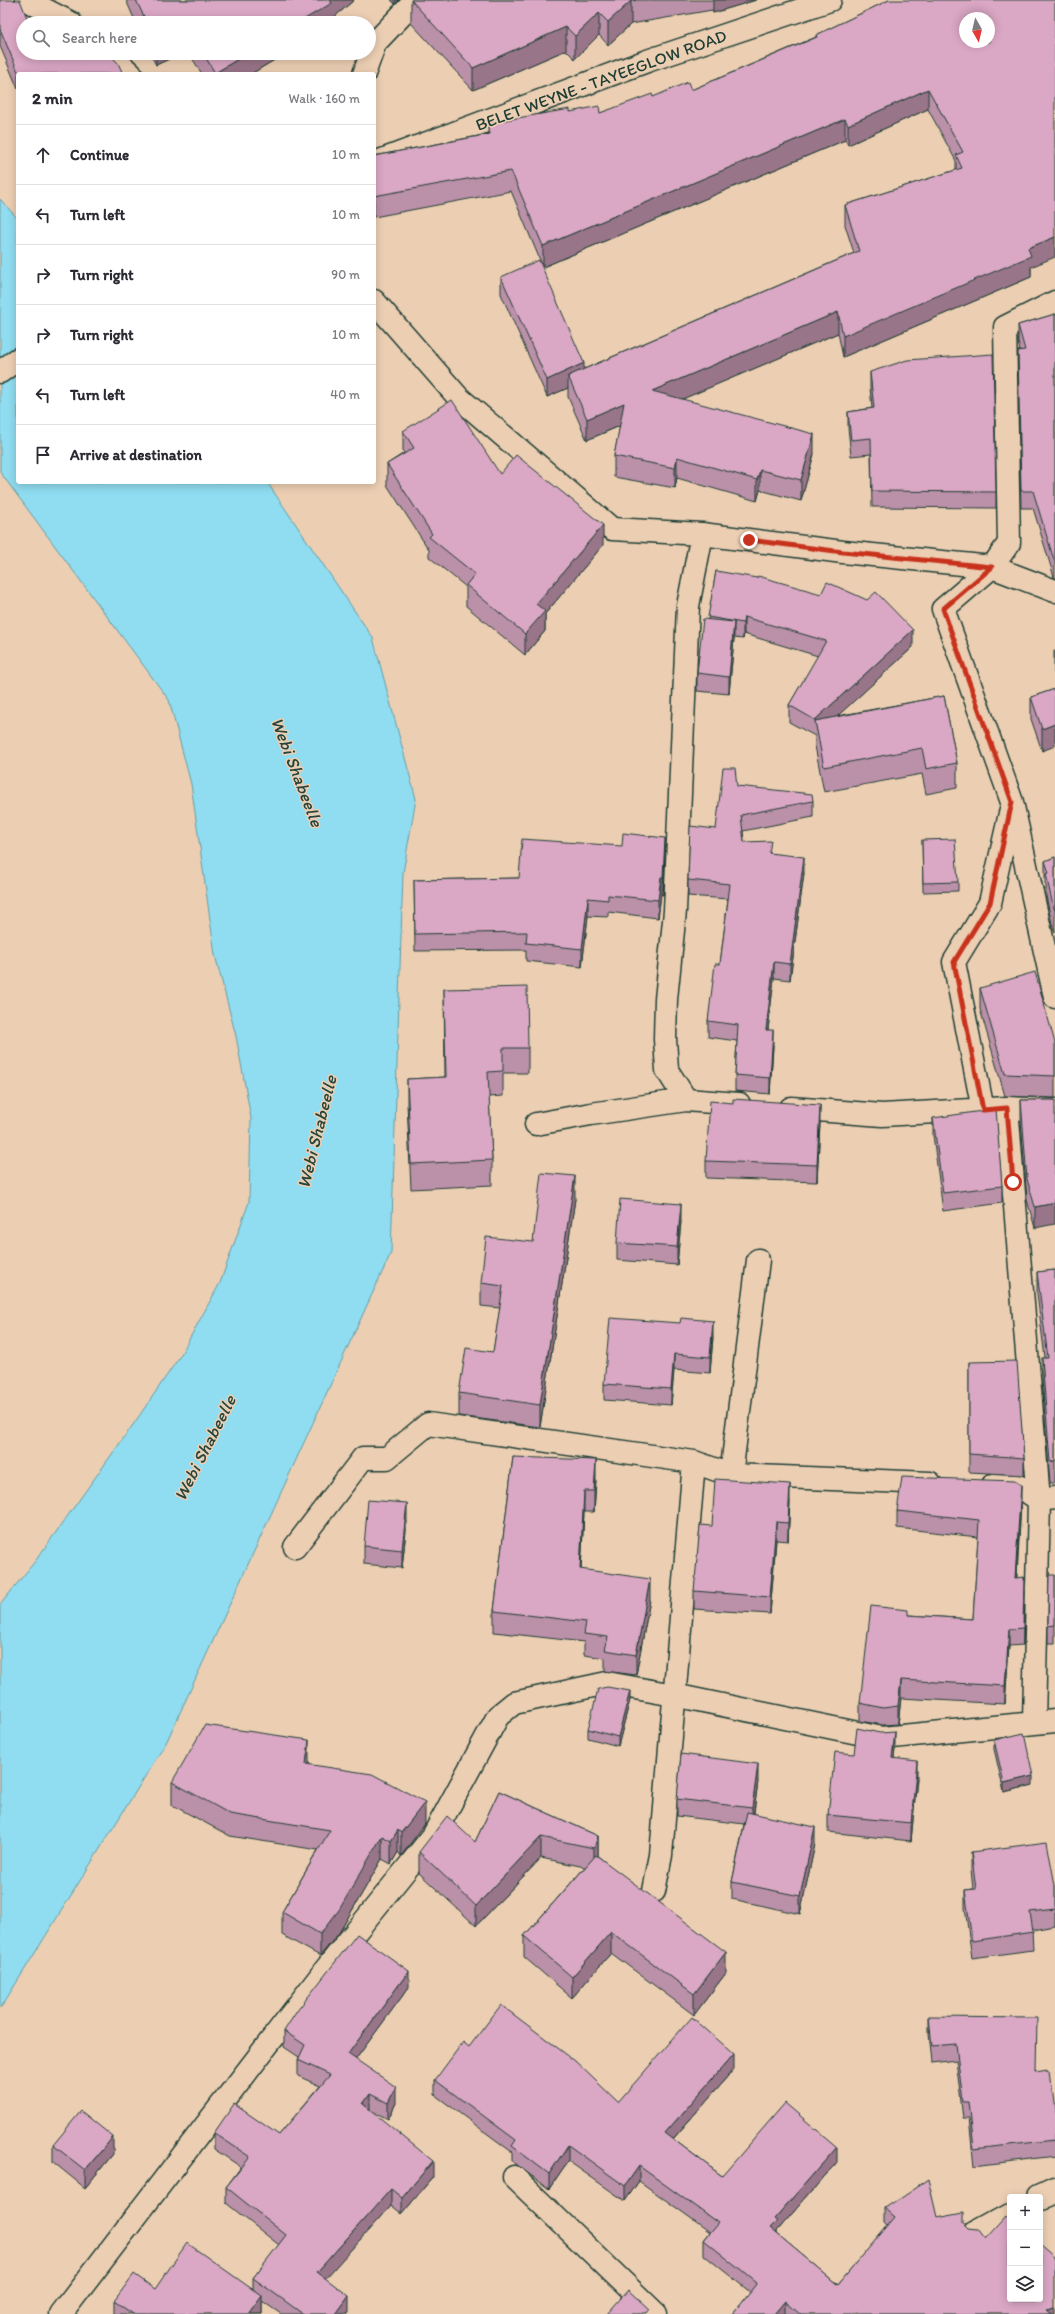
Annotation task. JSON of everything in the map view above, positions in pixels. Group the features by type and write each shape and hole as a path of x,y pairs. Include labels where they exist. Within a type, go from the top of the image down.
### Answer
{"street":[{"path":"26,0 57,16"},
{"path":"376,42 416,0"},
{"name":"BELET WEYNE - TAYEEGLOW ROAD","path":"376,162 647,61 830,0"},
{"path":"116,60 129,72"},
{"path":"365,72 369,60"},
{"path":"1054,989 1012,802 943,609 992,567 1009,543 1005,326 1055,302"},
{"path":"376,303 458,397 612,529 702,534 843,552 992,567 1055,591"},
{"path":"0,372 16,360"},
{"path":"686,1100 668,1070 665,1038 666,999 675,911 688,606 702,534"},
{"path":"983,1110 954,962 990,903 1012,802"},
{"path":"536,1124 686,1100 882,1115 1007,1108 1055,1110"},
{"path":"1007,1108 1047,1499 1034,1722"},
{"path":"731,1475 758,1260"},
{"path":"295,1547 363,1458 387,1458 428,1424 694,1462 731,1475 949,1484"},
{"path":"654,1891 662,1855 694,1462"},
{"path":"972,1484 1019,1486 1047,1499"},
{"path":"61,2314 325,1970 433,1836 498,1716 514,1703 607,1683 674,1695 882,1738 1055,1721"},
{"path":"514,2177 656,2314"},
{"path":"1043,2197 1055,2191"},
{"path":"975,2232 1007,2216"}],"water":[{"name":"Webi Shabeelle","path":"0,199 16,217 16,484 268,484 373,638 416,799 403,873 391,1253 166,1743 0,2009 0,1605 36,1560 135,1422 180,1356 220,1283 249,1202 251,1118 236,1036 215,955 191,784 169,700 0,472"}],"building":[{"path":"0,0 20,0 26,16 16,16 16,60 115,60 122,72 18,72 0,29"},
{"path":"136,0 330,0 332,3 310,16 144,16"},
{"path":"411,0 636,0 631,1 608,22 599,13 575,36 566,27 473,68"},
{"path":"889,0 1055,0 1055,237 1028,248 1031,256 843,336 838,312 652,391 814,434 801,480 760,470 757,480 677,457 675,468 614,456 624,403 587,419 568,376 859,251 845,205 962,168 956,155 963,152 928,89 848,125 845,119 543,246 511,171 376,196 376,156 490,134 488,123 570,109 570,112 599,106 600,113 652,94 653,97 688,82 691,90 817,37 816,35"},
{"path":"207,60 236,60 217,72 214,72"},
{"path":"539,260 584,363 547,380 501,277"},
{"path":"1055,314 1055,561 1033,491 1021,491 1018,351 1025,350 1018,325"},
{"path":"993,354 996,492 872,491 871,438 851,440 848,412 874,408 870,372 907,360"},
{"path":"452,400 500,474 516,455 603,525 536,604 545,611 525,634 466,585 475,574 429,537 432,534 387,464 414,448 403,431"},
{"path":"716,571 757,578 758,576 821,594 827,582 867,600 876,592 913,630 815,720 789,705 826,641 744,617 743,623 708,617"},
{"path":"703,619 734,622 729,677 697,673"},
{"path":"1055,689 1055,724 1042,729 1031,697"},
{"path":"944,696 957,763 926,769 922,748 824,767 815,721"},
{"path":"723,768 735,768 737,786 812,794 813,801 741,815 744,842 771,841 769,853 804,857 790,964 774,962 766,1030 773,1030 770,1078 735,1075 738,1025 708,1021 715,964 720,964 730,884 688,880 690,826 716,829"},
{"path":"623,833 665,838 663,877 661,877 658,900 608,895 608,900 588,898 582,949 526,943 527,932 415,934 414,880 519,878 522,839 622,846"},
{"path":"955,839 958,882 923,883 922,840"},
{"path":"1055,857 1055,910 1046,874 1049,873 1045,861"},
{"path":"1035,972 1055,1043 1055,1076 1005,1074 980,988"},
{"path":"527,987 528,1048 503,1048 503,1071 488,1072 492,1160 411,1164 407,1079 446,1077 444,989"},
{"path":"733,1099 820,1105 817,1165 706,1161 710,1101 733,1103"},
{"path":"1021,1100 1055,1100 1055,1203 1035,1207 1027,1179"},
{"path":"996,1109 1002,1186 943,1193 933,1118"},
{"path":"541,1173 575,1176 540,1405 459,1393 466,1348 493,1352 503,1286 481,1283 486,1237 533,1242"},
{"path":"620,1199 681,1204 677,1247 617,1243"},
{"path":"1055,1270 1055,1461 1050,1462 1042,1358 1048,1358 1037,1272"},
{"path":"610,1318 680,1323 681,1318 713,1321 710,1357 674,1354 671,1389 604,1384"},
{"path":"1017,1361 1024,1458 969,1454 969,1362"},
{"path":"513,1457 596,1460 594,1491 584,1491 580,1569 650,1579 636,1655 605,1650 608,1637 584,1634 586,1622 494,1611"},
{"path":"902,1477 1015,1481 1021,1485 1015,1578 1024,1577 1023,1628 1009,1629 1005,1686 901,1680 898,1706 883,1708 860,1703 871,1606 908,1610 908,1615 973,1619 979,1520 897,1511"},
{"path":"715,1479 790,1484 788,1523 776,1522 770,1597 694,1591 700,1525 712,1526"},
{"path":"368,1500 407,1503 402,1550 364,1546"},
{"path":"1049,1575 1055,1575 1055,1625 1048,1626"},
{"path":"607,1687 630,1691 618,1737 588,1729 598,1689"},
{"path":"205,1725 309,1740 306,1764 372,1774 425,1802 401,1833 398,1830 391,1841 382,1836 339,1910 320,1934 282,1912 330,1830 230,1814 172,1782"},
{"path":"857,1728 880,1733 895,1732 892,1758 917,1761 911,1823 828,1815 835,1752 854,1754"},
{"path":"1024,1733 1033,1776 1004,1783 994,1740"},
{"path":"681,1754 758,1764 752,1808 677,1799"},
{"path":"499,1791 598,1836 594,1848 541,1837 476,1906 419,1852 447,1816 475,1842"},
{"path":"747,1812 815,1827 800,1896 732,1882"},
{"path":"1047,1842 1055,1885 1055,1909 1030,1912 1033,1932 972,1941 965,1890 976,1889 971,1852"},
{"path":"596,1855 726,1952 694,1994 611,1932 572,1977 524,1936"},
{"path":"357,1934 409,1971 348,2054 396,2087 388,2103 370,2094 363,2104 433,2161 402,2198 391,2189 317,2272 349,2296 336,2314 303,2314 253,2278 286,2235 226,2187 250,2157 214,2133 234,2104 279,2135 330,2075 298,2060 305,2045 284,2031 297,2011"},
{"path":"501,2005 575,2061 618,2102 692,2017 734,2054 665,2133 722,2176 785,2103 837,2147 774,2219 777,2221 770,2228 838,2285 895,2217 885,2208 928,2179 937,2217 964,2212 964,2224 969,2229 978,2230 985,2239 1006,2216 1007,2217 1007,2302 1043,2302 1043,2248 1055,2258 1055,2308 1047,2310 1052,2314 801,2314 786,2301 775,2314 732,2314 757,2283 704,2240 718,2223 639,2166 625,2186 568,2145 549,2174 512,2146 516,2140 435,2080 463,2042 469,2047"},
{"path":"929,2017 1037,2018 1036,2071 1049,2069 1055,2118 1055,2140 974,2149 969,2102 963,2102 956,2044 932,2046"},
{"path":"81,2111 113,2137 85,2170 53,2145"},
{"path":"187,2243 262,2296 249,2314 133,2314 114,2301 134,2274 155,2289"},
{"path":"628,2290 650,2310 647,2314 607,2314"}],"route":[{"path":"749,540 843,552 992,567 943,609 1012,802 990,903 954,962 983,1110 1007,1108 1013,1182"}]}
